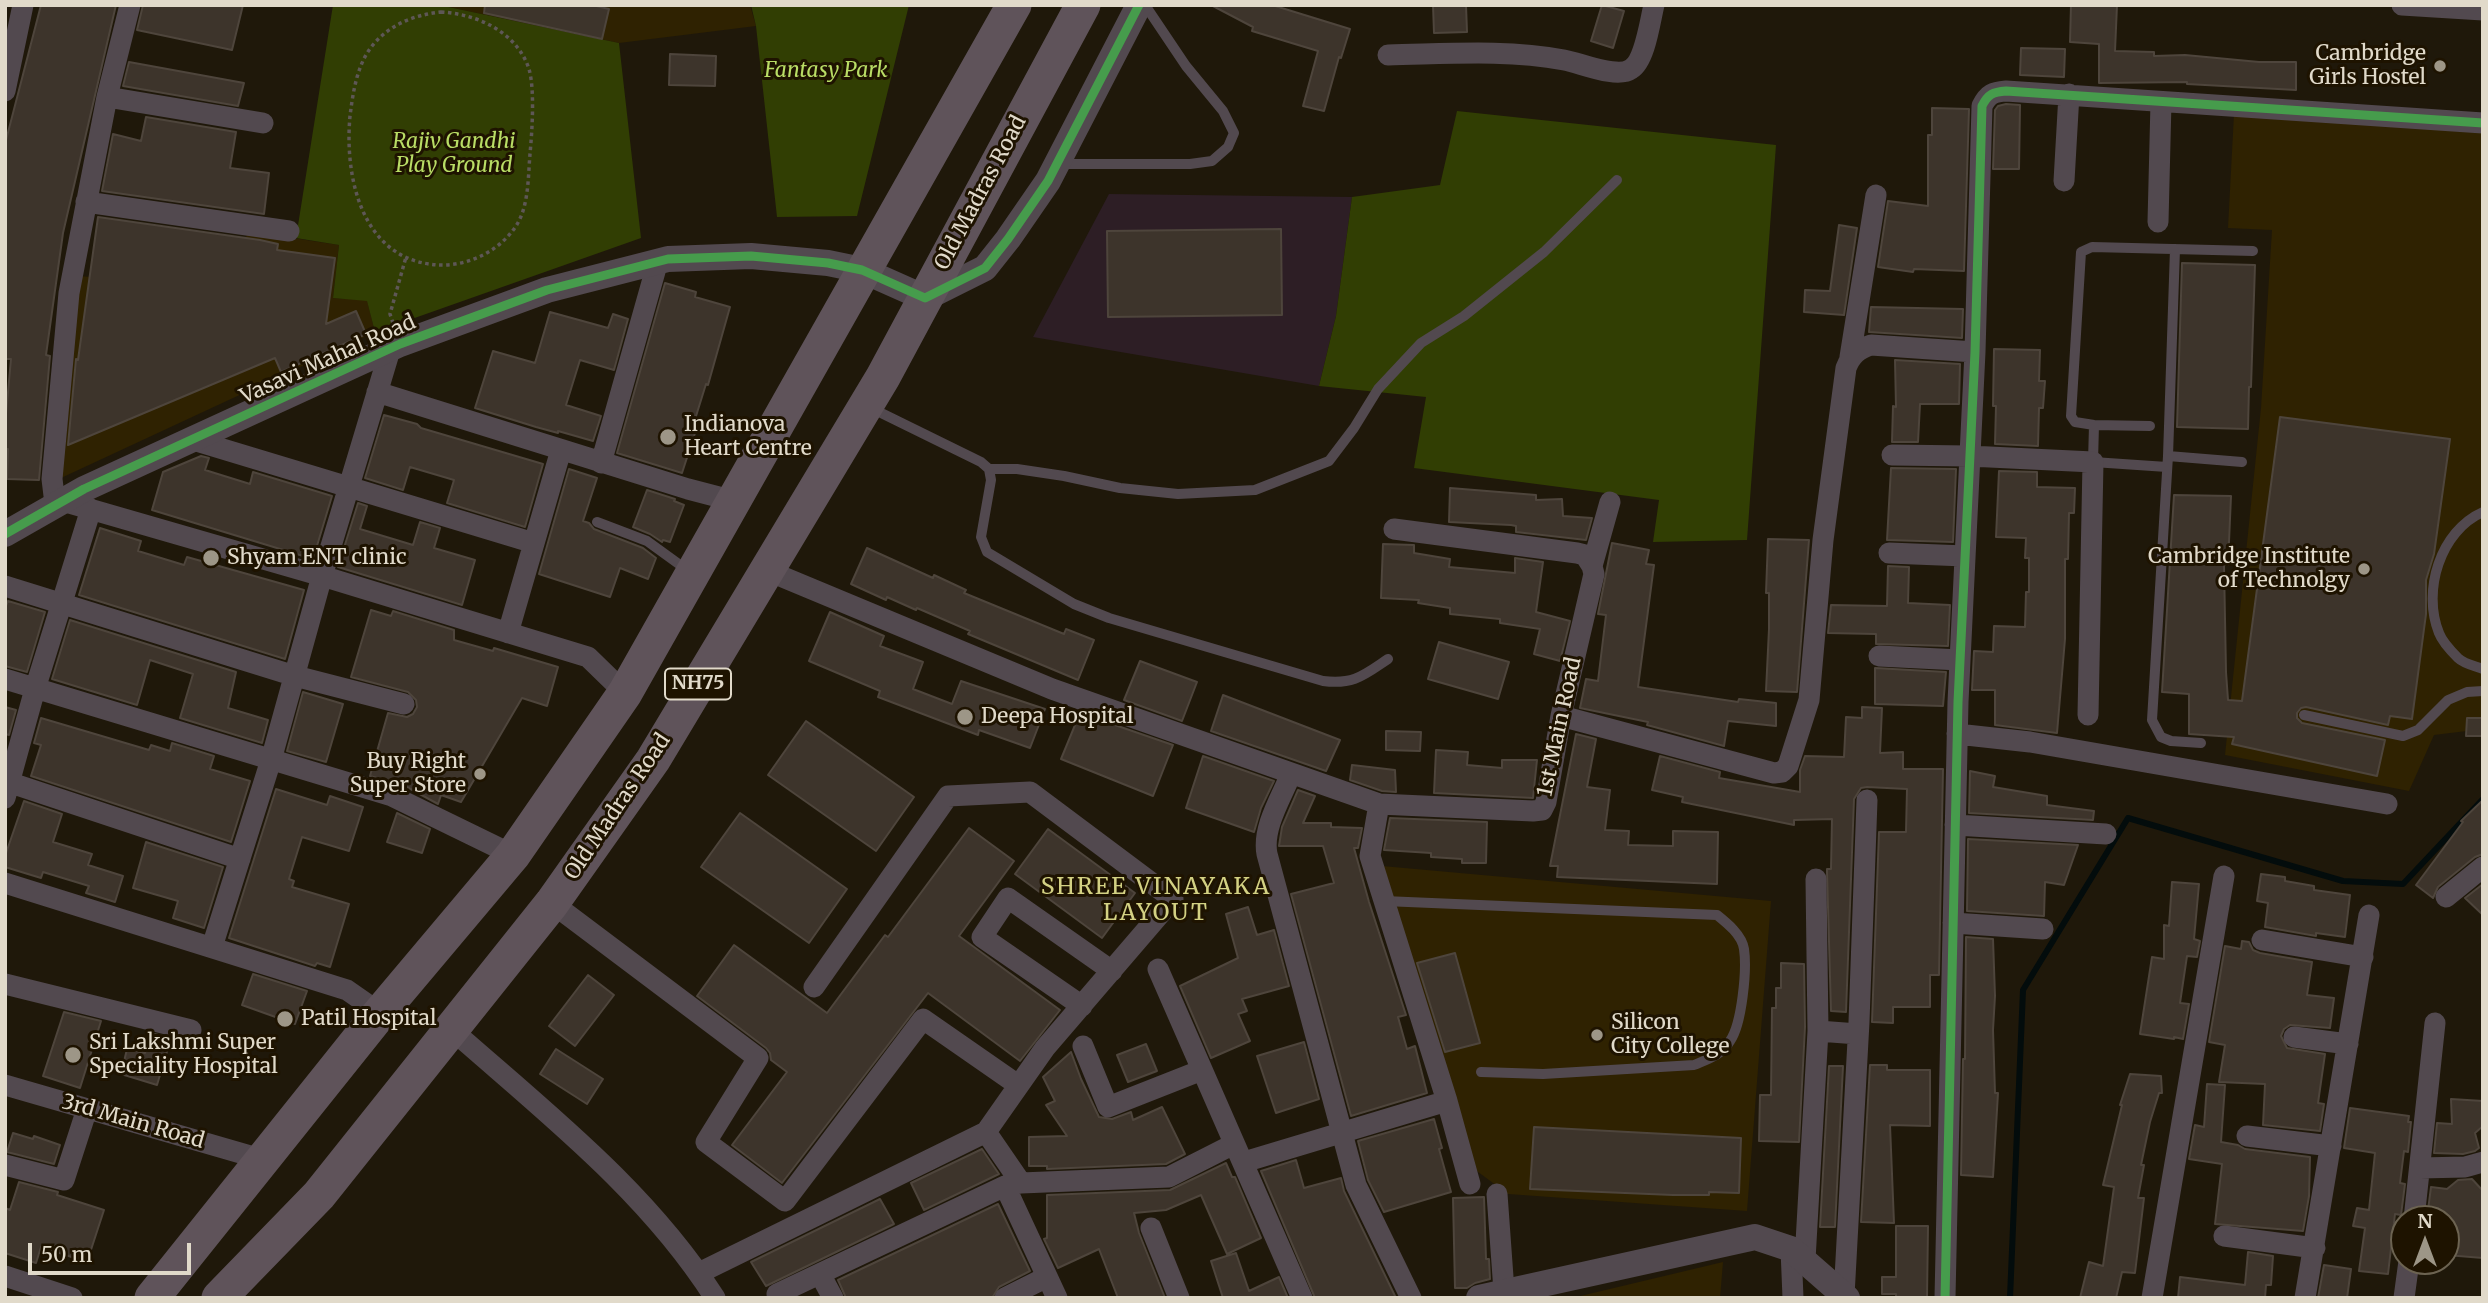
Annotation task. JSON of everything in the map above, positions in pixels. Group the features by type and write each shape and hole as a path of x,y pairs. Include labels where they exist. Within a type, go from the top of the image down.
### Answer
{"highway":[{"name":"NH75","path":"152,1298 261,1159 513,855 625,693 1014,5"},
{"name":"Old Madras Road","path":"226,1291 319,1195 552,903 653,760 866,405 1083,5"},
{"path":"189,1251 226,1291"}],"street":[{"path":"5,91 23,5"},
{"path":"130,5 107,97 69,293 52,479 59,502 322,576 588,657 625,693"},
{"path":"925,298 985,268 1008,239 1057,164 1139,5"},
{"path":"1388,55 1487,52 1562,60 1616,73 1630,71 1640,62 1654,5"},
{"path":"2402,5 2483,10"},
{"path":"1945,1298 1957,734 1975,352 1982,106 1994,92 2069,94 2483,123"},
{"path":"2064,181 2069,94"},
{"path":"107,97 263,123"},
{"path":"2158,222 2161,102"},
{"path":"1561,716 1774,773 1782,772 1788,766 1809,700 1825,526 1846,368 1876,195"},
{"path":"86,202 289,231"},
{"name":"Vasavi Mahal Road","path":"5,534 59,502 395,347 547,290 657,261 751,256 828,262 862,270 925,298"},
{"path":"601,463 657,261"},
{"path":"1850,357 1861,348 1871,345 1975,352"},
{"path":"212,947 271,760 377,392 395,347"},
{"path":"377,392 601,463 734,501"},
{"path":"193,440 534,543"},
{"path":"508,633 561,450"},
{"path":"1892,455 2093,462 2088,715"},
{"name":"1st Main Road","path":"1379,804 1542,810 1546,802 1561,716 1594,574 1592,566 1610,502"},
{"path":"91,509 7,787 240,859"},
{"path":"1394,529 1577,553 1585,555 1592,566"},
{"path":"1889,553 1965,556"},
{"path":"766,570 1052,689 1379,804 1370,856 1447,1101 1470,1184"},
{"path":"5,586 295,676 404,704"},
{"path":"1879,656 1960,660"},
{"path":"5,679 392,796 513,855"},
{"path":"1957,734 2030,742 2387,804"},
{"path":"1291,774 1267,832 1265,845 1356,1185 1411,1298"},
{"path":"699,1273 986,1132 1045,1048 1173,899 1030,792 948,796 814,987"},
{"path":"1846,1297 1867,800"},
{"path":"1955,825 2106,834"},
{"path":"2446,897 2483,867"},
{"path":"2152,1298 2224,876"},
{"path":"1793,1298 1818,1031 1816,879"},
{"path":"5,883 347,990 380,1013"},
{"path":"1082,1006 982,937 1008,898 1112,971"},
{"path":"552,903 758,1058 706,1142 785,1200 923,1019 1018,1085"},
{"path":"2305,1298 2369,915"},
{"path":"1953,923 2043,929"},
{"path":"2262,940 2362,957"},
{"path":"1158,969 1302,1298"},
{"path":"5,984 191,1030"},
{"path":"2416,1205 2435,1023"},
{"path":"451,1029 608,1168 649,1209 715,1298"},
{"path":"1818,1031 1858,1034"},
{"path":"2294,1037 2348,1044"},
{"path":"1083,1046 1108,1107 1202,1070"},
{"name":"3rd Main Road","path":"5,1085 261,1159"},
{"path":"777,1294 1013,1185 1169,1177 1239,1153 1342,1132 1447,1101"},
{"path":"5,1165 64,1180 87,1108"},
{"path":"986,1132 1013,1185 1056,1298"},
{"path":"2246,1136 2331,1146"},
{"path":"2420,1168 2465,1167 2483,1162"},
{"path":"1497,1194 1492,1295 1755,1237 1798,1254 1846,1297"},
{"path":"1151,1228 1179,1298"},
{"path":"2224,1236 2315,1248"},
{"path":"820,1274 833,1298"},
{"path":"2404,1298 2407,1275"},
{"path":"5,1276 72,1298"},
{"path":"1005,1298 1047,1277"}],"lane":[{"path":"1057,164 1189,164 1212,161 1228,148 1234,133 1223,111 1186,66 1144,5"},
{"path":"989,469 1017,469 1120,488 1178,494 1255,490 1329,461 1354,428 1378,389 1420,343 1464,316 1544,252 1617,180"},
{"path":"2150,426 2094,425 2075,422 2071,415 2081,253 2092,247 2253,251"},
{"path":"2175,249 2167,462 2152,720 2161,737 2171,741 2201,743"},
{"path":"866,405 981,462 989,469 991,480 981,537 983,545 987,551 1074,604 1109,618 1323,681 1340,683 1357,680 1388,659"},
{"path":"2094,425 2093,462 2242,462"},
{"path":"2483,512 2452,538 2440,557 2434,584 2433,609 2439,635 2460,660 2483,669"},
{"path":"597,522 647,541 692,573"},
{"path":"2304,715 2403,736 2418,730 2448,700 2467,692 2483,691"},
{"path":"1384,901 1717,915 1730,925 1744,947 1742,1009 1731,1041 1715,1057 1694,1065 1543,1073 1481,1072"}],"path":[{"path":"458,13 473,17 502,32 523,56 529,71 531,139 523,214 505,240 478,257 448,265 406,257 375,233 359,203 349,150 352,102 363,61 383,35 410,18 425,14 458,13"},
{"path":"395,347 390,314 406,257"}],"shaded area":[{"path":"439,5 750,5 756,26 619,43"},
{"name":"Cambridge Institute of Technolgy","path":"2234,114 2483,123 2483,729 2434,735 2409,791 2225,755 2261,408 2272,230 2228,228"},
{"path":"1109,194 1352,197 1336,316 1319,386 1033,337"},
{"path":"247,231 339,245 333,298 367,300 375,332 61,478 79,276 239,289"},
{"name":"Silicon City College","path":"1382,866 1771,901 1747,1211 1508,1194 1474,1169"},
{"path":"1723,1262 1720,1298 1572,1298"}],"green space":[{"name":"Rajiv Gandhi Play Ground","path":"333,5 439,5 619,43 641,238 375,332 367,301 333,298 339,245 296,238"},
{"name":"Fantasy Park","path":"751,5 909,5 857,216 777,217 756,26"},
{"path":"1457,111 1776,145 1747,540 1653,542 1659,500 1414,468 1426,397 1319,386 1336,316 1352,197 1440,185"}],"building":[{"path":"41,5 116,5 63,233 46,355 50,356 39,480 7,479 8,449 5,449 5,425 11,359 5,359 5,144"},
{"path":"143,5 243,5 232,50 137,30"},
{"path":"485,5 592,5 609,9 602,39 484,13"},
{"path":"1211,5 1272,5 1350,29 1324,111 1303,106 1318,51 1252,31 1253,27"},
{"path":"1433,5 1466,5 1467,32 1434,33"},
{"path":"1602,5 1624,11 1613,48 1591,41"},
{"path":"2071,5 2117,5 2115,51 2154,52 2154,56 2185,55 2259,62 2296,62 2296,90 2187,82 2099,83 2099,44 2070,42"},
{"path":"2021,48 2065,49 2064,77 2020,75"},
{"path":"670,54 716,56 715,86 669,85"},
{"path":"129,62 244,83 238,106 123,86"},
{"path":"2006,104 2020,105 2019,169 1993,169 1995,110"},
{"path":"1932,108 1969,109 1964,271 1914,269 1913,272 1878,267 1888,201 1928,206 1928,135 1932,135"},
{"path":"146,117 236,132 230,168 269,173 264,214 102,191 113,134 141,141"},
{"path":"98,217 260,240 278,244 277,250 335,258 326,324 356,311 366,334 281,372 275,358 68,445 76,359 78,360"},
{"path":"1839,225 1857,228 1844,315 1804,312 1805,290 1830,291"},
{"path":"1281,229 1282,315 1108,317 1107,231"},
{"path":"2182,263 2255,265 2248,429 2177,427"},
{"path":"665,283 696,292 695,297 730,307 708,385 706,384 692,429 696,430 682,473 617,453"},
{"path":"1871,307 1963,309 1962,338 1869,332"},
{"path":"550,312 608,328 613,314 628,319 614,370 580,360 566,405 601,416 593,441 475,408 493,351 535,363"},
{"path":"1994,349 2040,350 2039,381 2045,381 2043,408 2039,408 2038,446 1995,444"},
{"path":"1895,360 1960,364 1959,404 1920,404 1918,442 1892,442 1893,406 1896,407"},
{"path":"384,415 543,464 525,527 447,503 454,480 410,467 403,490 365,478"},
{"path":"2280,417 2450,439 2434,554 2426,580 2426,614 2412,719 2390,716 2388,725 2306,707 2297,713 2297,718 2302,723 2385,740 2377,776 2232,744 2234,737 2189,734 2189,694 2162,692 2174,495 2231,496 2228,565 2224,565 2226,672 2228,700 2242,701"},
{"path":"201,456 209,458 205,470 250,484 253,472 332,496 313,559 152,510 163,472"},
{"path":"1891,468 1956,469 1953,542 1887,540"},
{"path":"569,469 597,478 583,521 594,529 643,548 656,558 648,579 620,568 610,597 539,574"},
{"path":"1999,471 2037,472 2037,487 2075,488 2074,513 2069,513 2068,559 2065,559 2065,639 2057,733 1995,725 1995,690 1972,690 1974,651 1993,652 1994,626 2025,627 2026,592 2029,592 2029,558 2025,558 2026,538 1996,537"},
{"path":"1450,488 1536,495 1536,500 1562,499 1563,516 1592,518 1586,540 1516,532 1516,526 1511,525 1449,522"},
{"path":"647,490 675,499 674,501 684,505 670,542 662,542 633,527"},
{"path":"358,503 367,506 360,529 413,545 420,522 440,528 434,548 475,560 462,605 338,567"},
{"path":"100,528 141,541 138,551 184,565 187,557 304,590 285,659 79,595"},
{"path":"1768,539 1809,540 1797,692 1766,691 1769,629 1769,593 1766,593"},
{"path":"1612,543 1649,550 1646,564 1654,565 1638,687 1738,702 1739,699 1776,703 1776,726 1728,721 1724,746 1647,725 1648,722 1580,708 1586,679 1598,681 1606,615 1598,614"},
{"path":"1383,544 1414,545 1414,553 1450,559 1449,567 1515,573 1515,558 1543,562 1536,612 1570,621 1560,661 1534,654 1540,629 1500,623 1500,619 1450,614 1450,608 1418,603 1419,600 1381,598"},
{"path":"867,548 933,578 934,575 966,590 964,593 1064,634 1066,629 1094,640 1078,680 968,634 970,631 917,608 916,610 887,597 886,600 851,584"},
{"path":"1888,566 1909,567 1908,603 1950,605 1948,646 1876,644 1876,634 1828,633 1831,605 1887,606"},
{"path":"8,601 45,612 27,672 5,666 5,608"},
{"path":"371,610 391,616 393,611 454,630 454,640 493,651 494,648 558,667 547,706 522,698 461,802 441,795 438,804 405,786 370,776 388,713 407,717 413,714 417,707 416,700 408,692 351,677"},
{"path":"830,612 884,636 880,646 923,662 913,689 952,704 961,681 1045,709 1030,748 979,730 978,735 878,697 880,691 809,661"},
{"path":"70,620 236,672 228,708 268,720 262,743 180,718 193,674 150,660 137,705 52,679"},
{"path":"1439,642 1509,662 1498,699 1428,679"},
{"path":"1140,661 1197,682 1182,721 1124,700"},
{"path":"1875,668 1946,672 1943,706 1875,704"},
{"path":"303,692 343,704 326,762 287,751"},
{"path":"1223,695 1340,740 1326,771 1211,731"},
{"path":"5,707 16,710 9,735 5,734"},
{"path":"1862,707 1882,708 1880,753 1903,752 1903,769 1943,769 1939,975 1930,975 1930,1007 1893,1007 1893,1023 1872,1022 1879,832 1906,832 1907,789 1861,788 1854,799 1846,1012 1831,1011 1827,869 1831,869 1832,819 1794,820 1794,825 1682,802 1683,797 1652,790 1660,756 1720,772 1719,778 1800,792 1800,770 1805,756 1844,757 1846,717 1862,718"},
{"path":"1080,713 1173,745 1153,796 1061,759"},
{"path":"41,718 149,750 151,745 170,751 172,743 214,756 210,769 250,781 231,842 31,776 41,745 34,743"},
{"path":"2467,718 2483,718 2483,736 2466,736"},
{"path":"806,721 914,797 876,851 768,775"},
{"path":"1386,731 1421,732 1420,751 1386,750"},
{"path":"1576,734 1596,739 1587,787 1610,790 1605,830 1629,831 1628,845 1673,846 1673,831 1718,832 1717,884 1557,877 1558,866 1550,866"},
{"path":"1436,750 1468,752 1467,765 1502,768 1502,760 1537,760 1533,798 1434,793"},
{"path":"1203,756 1274,781 1261,808 1254,832 1186,808"},
{"path":"1352,765 1395,770 1396,792 1382,791 1350,780"},
{"path":"1970,771 1995,776 1993,787 2047,796 2047,805 2094,811 2093,820 1969,813"},
{"path":"276,789 327,805 330,796 363,807 349,851 302,837 289,879 294,881 292,887 349,904 330,967 317,963 315,966 229,938"},
{"path":"1298,790 1315,796 1303,823 1331,823 1331,827 1362,828 1358,848 1354,848 1406,1015 1398,1017 1407,1049 1415,1046 1427,1093 1351,1116 1291,894 1334,883 1323,846 1279,846 1282,827"},
{"path":"2483,800 2483,854 2475,857 2438,887 2433,898 2416,885 2463,822 2461,821"},
{"path":"24,801 62,814 53,842 92,854 88,865 123,876 115,902 86,893 89,886 43,872 41,878 5,867 5,856"},
{"path":"397,813 430,829 422,853 387,842"},
{"path":"740,813 847,889 809,943 701,867"},
{"path":"1390,818 1487,822 1486,863 1462,863 1462,859 1431,857 1431,853 1384,850"},
{"path":"969,828 1014,861 959,936 1060,1010 1020,1061 928,993 782,1183 732,1145 787,1072 771,1060 766,1048 697,996 734,945 827,1013 885,935 888,937"},
{"path":"1048,829 1135,893 1102,938 1015,874"},
{"path":"1968,839 2078,845 2064,885 2045,882 2044,916 1967,911"},
{"path":"146,842 223,867 204,928 173,918 178,901 133,888"},
{"path":"2261,874 2285,877 2285,881 2314,886 2314,890 2350,895 2345,937 2316,933 2316,936 2265,927 2268,903 2257,901"},
{"path":"2172,882 2199,884 2194,939 2200,941 2197,957 2187,956 2180,1003 2189,1004 2183,1039 2140,1034 2152,957 2164,959 2164,925 2169,926"},
{"path":"2483,884 2483,915 2465,898"},
{"path":"1248,907 1257,935 1274,930 1289,986 1242,999 1247,1011 1238,1014 1250,1041 1211,1058 1180,986 1238,958 1226,914"},
{"path":"1966,937 1993,939 1995,1093 1998,1093 1993,1177 1961,1175"},
{"path":"2242,941 2249,942 2253,950 2260,953 2312,962 2307,995 2334,998 2330,1028 2290,1025 2284,1029 2281,1036 2287,1048 2325,1054 2318,1103 2324,1104 2320,1131 2263,1125 2265,1084 2219,1082 2225,1045 2209,1042 2225,946 2241,949"},
{"path":"1455,953 1480,1043 1445,1052 1417,963"},
{"path":"1781,963 1804,964 1805,1027 1799,1142 1759,1141 1760,1095 1771,1095 1772,1008 1776,1008 1776,988 1781,988"},
{"path":"253,974 307,991 295,1024 242,1005"},
{"path":"588,975 614,995 575,1046 549,1026"},
{"path":"64,1012 101,1021 80,1088 43,1076"},
{"path":"150,1033 171,1038 157,1085 121,1074 127,1049 145,1053"},
{"path":"1304,1042 1319,1099 1276,1113 1257,1056"},
{"path":"1146,1044 1157,1071 1128,1082 1117,1055"},
{"path":"556,1049 603,1079 587,1104 540,1074"},
{"path":"1071,1052 1099,1117 1112,1119 1131,1112 1133,1120 1162,1107 1185,1154 1166,1164 1047,1169 1047,1166 1029,1166 1029,1137 1067,1136 1046,1105 1055,1101 1043,1077"},
{"path":"1870,1065 1887,1065 1887,1070 1930,1070 1930,1126 1890,1125 1894,1223 1861,1222"},
{"path":"1829,1066 1843,1066 1835,1227 1820,1227"},
{"path":"2130,1074 2161,1076 2162,1093 2159,1093 2150,1122 2141,1165 2144,1165 2138,1198 2144,1198 2135,1273 2122,1272 2116,1298 2080,1298 2089,1262 2103,1266 2114,1187 2103,1185 2120,1105"},
{"path":"2207,1084 2225,1085 2221,1142 2245,1149 2310,1157 2309,1196 2303,1231 2215,1224 2222,1164 2189,1159 2195,1125 2204,1127"},
{"path":"2451,1099 2483,1101 2483,1126 2475,1133 2479,1148 2475,1151 2463,1154 2434,1153 2437,1123 2452,1124"},
{"path":"2350,1108 2409,1116 2408,1122 2411,1122 2408,1152 2404,1151 2400,1183 2405,1184 2402,1205 2390,1205 2388,1274 2359,1271 2365,1228 2353,1226 2357,1208 2369,1210 2375,1153 2344,1148"},
{"path":"1434,1119 1451,1192 1384,1212 1368,1180 1358,1141"},
{"path":"1534,1127 1741,1138 1739,1193 1673,1195 1530,1189"},
{"path":"13,1133 33,1139 34,1136 60,1145 54,1164 7,1152"},
{"path":"982,1149 999,1174 924,1210 911,1183"},
{"path":"1296,1160 1304,1188 1341,1178 1344,1191 1396,1298 1315,1298 1261,1171"},
{"path":"1226,1163 1232,1177 1235,1177 1261,1238 1227,1254 1201,1195 1166,1210 1134,1213 1139,1233 1165,1298 1118,1298 1099,1249 1058,1268 1044,1239 1047,1238 1047,1195 1170,1190"},
{"path":"2472,1179 2483,1191 2483,1258 2460,1256 2460,1205 2429,1205 2431,1187 2447,1189 2458,1180"},
{"path":"19,1182 58,1192 57,1195 104,1210 87,1262 41,1247 36,1263 5,1253 5,1208 10,1210"},
{"path":"1484,1197 1486,1259 1489,1259 1490,1279 1467,1288 1455,1288 1453,1198"},
{"path":"880,1199 894,1224 766,1286 751,1262"},
{"path":"998,1204 1030,1271 999,1287 992,1298 846,1298 838,1280"},
{"path":"1896,1226 1928,1226 1927,1298 1896,1298 1896,1294 1882,1294 1882,1277 1896,1277"},
{"path":"2248,1252 2273,1256 2271,1285 2266,1285 2265,1298 2178,1298 2180,1277 2245,1285"},
{"path":"1236,1253 1249,1291 1279,1277 1288,1298 1223,1298 1211,1261"},
{"path":"2324,1265 2351,1269 2347,1298 2318,1298"}],"waterway":[{"path":"2010,1298 2023,990 2128,818 2343,881 2403,884 2483,799"}],"cycle path":[{"path":"5,534 84,489 400,344 547,290 668,259 751,256 828,263 862,270 925,298 985,268 1008,239 1048,181 1139,5"},
{"path":"1945,1298 1958,702 1975,352 1982,106 1991,94 2006,91 2483,123"}],"place":[{"name":"Cambridge Girls Hostel","path":"2440,66"},
{"name":"Indianova Heart Centre","path":"668,437"},
{"name":"Shyam ENT clinic","path":"211,558"},
{"name":"Cambridge Institute of Technolgy","path":"2364,569"},
{"name":"Deepa Hospital","path":"965,717"},
{"name":"Buy Right Super Store","path":"480,774"},
{"name":"Patil Hospital","path":"285,1019"},
{"name":"Silicon City College","path":"1597,1035"},
{"name":"Sri Lakshmi Super Speciality Hospital","path":"73,1055"}],"district":[{"name":"SHREE VINAYAKA LAYOUT","path":"1156,900"}]}
